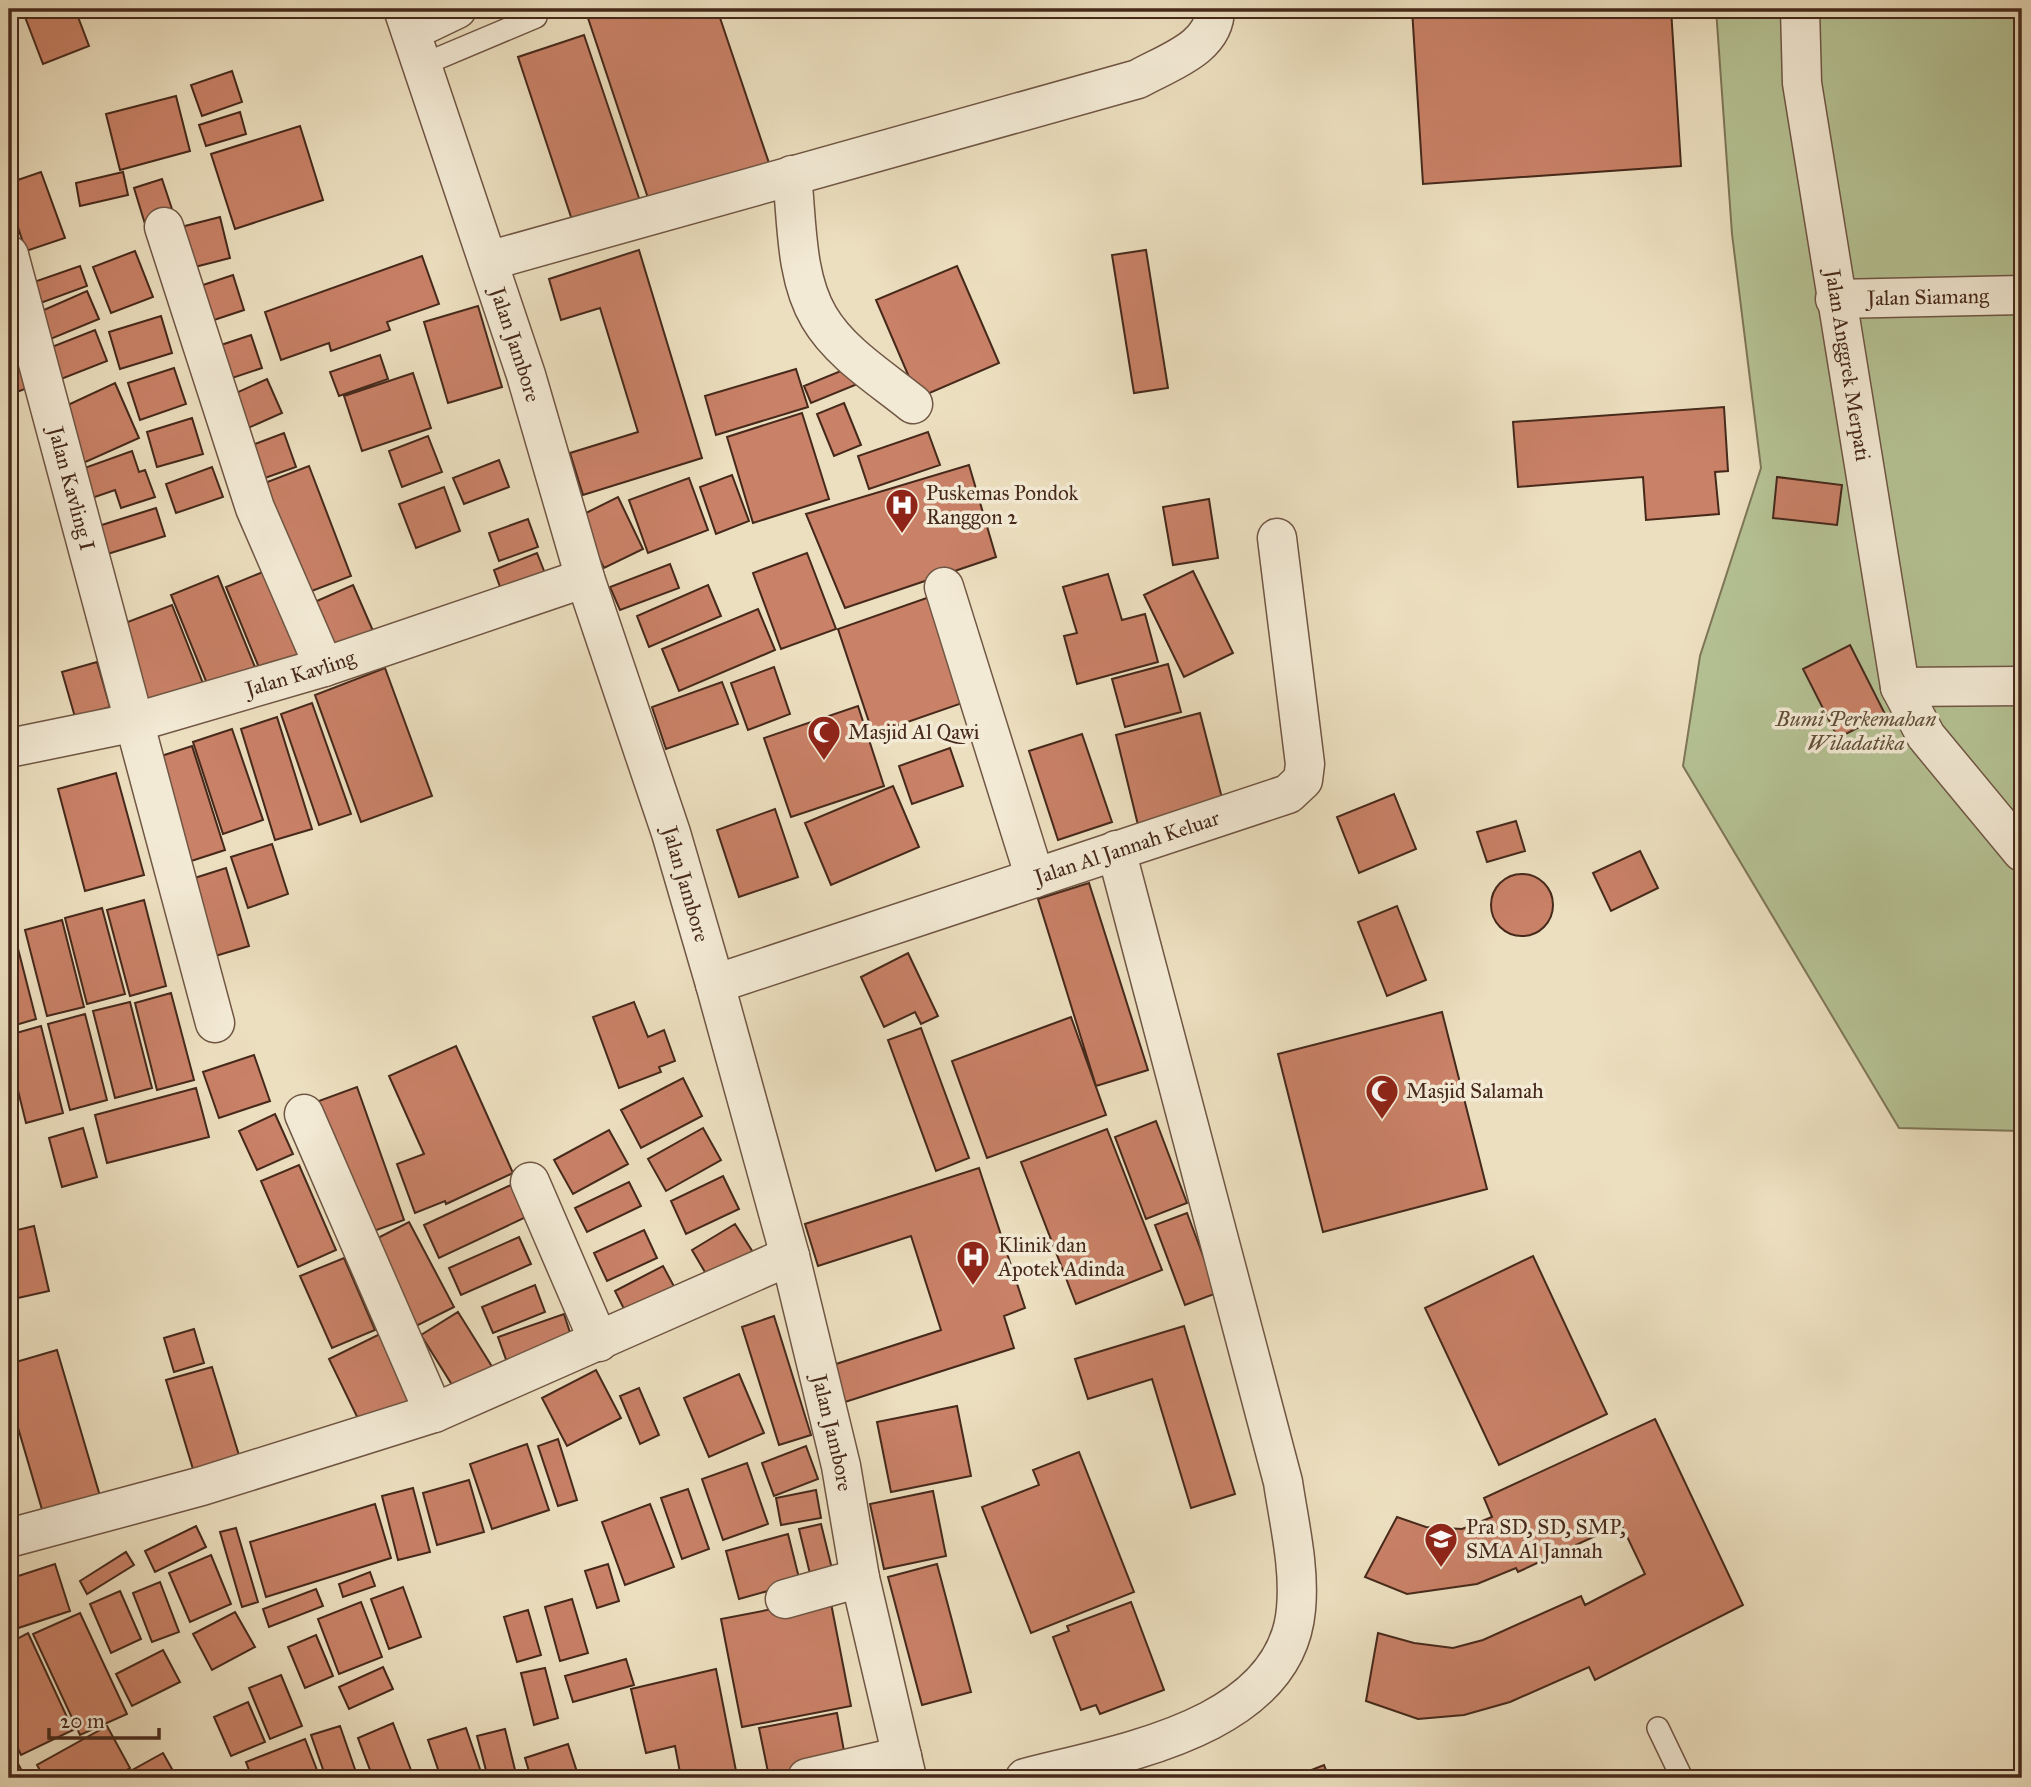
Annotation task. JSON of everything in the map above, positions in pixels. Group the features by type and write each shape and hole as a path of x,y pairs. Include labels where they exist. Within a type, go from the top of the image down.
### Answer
{"street":[{"path":"412,35 457,9"},
{"path":"488,261 1138,79 1204,41 1211,31 1214,9"},
{"name":"Jalan Anggrek Merpati","path":"1800,9 1802,83 1835,299 1907,702"},
{"name":"Jalan Jambore","path":"412,35 526,375 585,578 671,833 715,984 790,1256 841,1466 860,1578 905,1767"},
{"path":"792,175 805,281 819,317 859,362 913,404"},
{"path":"164,227 255,508 324,667"},
{"name":"Jalan Kavling I","path":"9,255 215,1023"},
{"name":"Jalan Siamang","path":"1835,299 2022,295"},
{"name":"Jalan Al Jannah Keluar","path":"715,984 1288,794 1303,780 1305,764 1277,538"},
{"name":"Jalan Kavling","path":"9,748 136,722 324,667 585,578"},
{"path":"944,587 1035,878"},
{"path":"2022,686 1907,702 2022,852"},
{"path":"1025,1778 1143,1748 1215,1718 1255,1690 1269,1673 1292,1634 1296,1608 1294,1549 1283,1482 1116,850"},
{"path":"304,1114 434,1413"},
{"path":"530,1182 599,1342"},
{"path":"9,1538 202,1486 434,1413 790,1256"},
{"path":"785,1599 860,1578"},
{"path":"807,1778 905,1767"}],"lane":[{"path":"412,35 536,17"},
{"path":"1658,1728 1682,1778"}],"green space":[{"name":"Bumi Perkemahan Wiladatika","path":"1716,9 2022,9 2022,1131 1899,1128 1683,766 1700,656 1761,468 1732,234"}],"building":[{"path":"22,9 75,9 89,46 43,64"},
{"path":"585,9 717,9 771,169 652,210"},
{"path":"1412,9 1671,9 1681,166 1423,184"},
{"path":"584,35 642,207 575,229 518,57"},
{"path":"232,71 242,102 202,116 191,85"},
{"path":"176,96 190,151 120,170 106,114"},
{"path":"240,112 246,134 206,146 199,125"},
{"path":"300,126 323,200 235,229 211,154"},
{"path":"41,172 65,238 26,251 9,201 9,183"},
{"path":"123,172 128,195 80,206 76,183"},
{"path":"162,179 174,215 145,224 134,188"},
{"path":"220,217 230,258 183,270 173,229"},
{"path":"639,250 702,458 583,495 570,453 638,432 600,308 561,320 549,279"},
{"path":"1146,250 1168,388 1134,393 1112,255"},
{"path":"135,251 153,297 111,313 93,267"},
{"path":"422,256 439,304 387,322 390,330 331,351 329,343 281,360 265,312"},
{"path":"80,266 87,286 35,305 28,284"},
{"path":"957,266 999,363 918,398 876,300"},
{"path":"233,275 244,310 202,324 191,289"},
{"path":"87,291 99,319 48,340 37,313"},
{"path":"478,306 502,387 448,403 424,322"},
{"path":"161,316 172,353 120,369 109,332"},
{"path":"95,330 107,361 56,381 44,350"},
{"path":"251,335 262,368 220,382 209,349"},
{"path":"380,355 388,379 339,396 330,372"},
{"path":"21,364 30,387 9,395 9,369"},
{"path":"853,366 860,383 811,403 804,386"},
{"path":"174,368 186,404 140,420 128,383"},
{"path":"796,369 808,407 716,435 705,396"},
{"path":"413,373 431,428 362,451 344,396"},
{"path":"267,379 282,413 239,432 225,398"},
{"path":"115,383 139,438 81,464 57,410"},
{"path":"844,403 861,445 834,456 817,414"},
{"path":"1724,407 1728,471 1715,472 1719,514 1646,520 1643,477 1518,487 1513,422"},
{"path":"802,413 829,499 753,523 727,437"},
{"path":"192,418 203,454 157,467 147,432"},
{"path":"928,432 940,465 869,489 858,456"},
{"path":"284,433 296,467 251,483 239,450"},
{"path":"428,436 442,472 402,487 389,451"},
{"path":"132,451 139,472 145,470 155,497 121,508 115,490 86,500 76,471"},
{"path":"499,460 509,487 464,504 453,478"},
{"name":"Puskemas Pondok Ranggon 2","path":"969,465 996,557 845,608 806,514"},
{"path":"309,466 351,576 304,594 262,484"},
{"path":"212,467 223,497 176,513 166,484"},
{"path":"732,475 749,521 716,534 700,487"},
{"path":"1777,477 1842,485 1837,525 1773,518"},
{"path":"689,478 708,530 648,553 629,500"},
{"path":"444,487 460,531 416,548 399,504"},
{"path":"618,497 643,549 604,568 578,517"},
{"path":"1209,499 1218,558 1173,565 1163,507"},
{"path":"156,508 165,536 98,557 89,529"},
{"path":"528,519 538,547 499,561 489,533"},
{"path":"537,553 548,581 504,598 494,570"},
{"path":"807,553 836,629 781,649 753,573"},
{"path":"670,564 679,588 620,610 610,587"},
{"path":"275,567 311,654 262,675 226,587"},
{"path":"1193,571 1233,653 1184,677 1144,595"},
{"path":"1108,574 1122,620 1145,614 1158,662 1077,684 1064,636 1077,633 1063,587"},
{"path":"218,576 257,672 210,691 171,595"},
{"path":"353,585 377,640 334,660 310,604"},
{"path":"708,585 721,616 649,647 637,616"},
{"path":"938,594 974,699 873,734 838,629"},
{"path":"172,605 206,691 146,715 112,628"},
{"path":"758,609 775,650 679,691 662,649"},
{"path":"1850,645 1885,714 1838,738 1803,669"},
{"path":"97,662 110,707 75,717 62,672"},
{"path":"1168,664 1181,712 1125,727 1112,679"},
{"path":"774,667 790,714 748,730 731,683"},
{"path":"385,668 432,796 361,822 315,695"},
{"path":"722,682 738,724 666,749 652,707"},
{"path":"9,688 16,724 9,725"},
{"path":"312,703 351,814 319,825 281,714"},
{"name":"Masjid Al Qawi","path":"858,706 884,786 791,817 764,738"},
{"path":"1200,713 1223,802 1138,825 1116,735"},
{"path":"277,717 312,829 275,840 241,729"},
{"path":"232,729 263,820 223,834 193,742"},
{"path":"1082,734 1112,822 1058,840 1029,751"},
{"path":"192,746 225,850 182,864 149,760"},
{"path":"950,748 963,786 912,804 899,766"},
{"path":"116,773 144,875 85,891 58,789"},
{"path":"893,786 919,847 831,885 805,823"},
{"path":"1394,794 1416,849 1359,873 1337,817"},
{"path":"775,809 798,877 739,897 717,830"},
{"path":"1516,821 1525,851 1487,862 1477,832"},
{"path":"272,844 288,894 248,908 231,857"},
{"path":"1640,851 1658,888 1611,911 1593,873"},
{"path":"226,868 249,946 205,959 182,882"},
{"path":"1522,874 1534,876 1544,883 1551,893 1551,917 1544,927 1534,934 1522,936 1510,934 1500,927 1493,917 1491,905 1493,893 1500,883 1510,876"},
{"path":"1089,883 1148,1070 1096,1086 1038,899"},
{"path":"144,900 166,986 130,996 107,910"},
{"path":"1397,906 1426,980 1387,996 1358,922"},
{"path":"102,908 125,994 87,1004 65,918"},
{"path":"62,920 84,1007 47,1016 25,930"},
{"path":"14,933 36,1019 9,1027 9,934"},
{"path":"908,953 938,1016 921,1024 915,1012 884,1027 861,977"},
{"path":"171,993 194,1080 157,1090 135,1003"},
{"path":"130,1002 152,1088 115,1098 93,1011"},
{"path":"634,1002 648,1037 664,1030 675,1061 659,1067 661,1072 619,1088 593,1017"},
{"name":"Masjid Salamah","path":"1442,1012 1487,1189 1323,1232 1278,1054"},
{"path":"85,1014 107,1100 70,1110 48,1024"},
{"path":"1071,1017 1106,1115 987,1158 952,1061"},
{"path":"41,1026 63,1113 26,1123 9,1054 9,1035"},
{"path":"921,1028 969,1158 936,1171 888,1040"},
{"path":"456,1046 513,1173 446,1204 445,1201 415,1213 397,1164 424,1154 389,1076"},
{"path":"254,1055 270,1101 219,1118 203,1072"},
{"path":"683,1078 702,1116 641,1148 621,1110"},
{"path":"357,1087 404,1220 363,1235 316,1102"},
{"path":"196,1088 209,1137 107,1163 95,1115"},
{"path":"275,1114 293,1154 257,1170 239,1131"},
{"path":"1156,1121 1187,1203 1146,1219 1115,1137"},
{"path":"83,1128 97,1177 62,1187 49,1138"},
{"path":"703,1128 721,1160 666,1191 648,1159"},
{"path":"1107,1129 1162,1270 1076,1304 1021,1162"},
{"path":"609,1130 628,1164 573,1194 554,1160"},
{"path":"299,1165 336,1250 298,1267 261,1181"},
{"name":"Klinik dan Apotek Adinda","path":"979,1168 1025,1308 1004,1316 1014,1348 845,1402 833,1365 941,1330 911,1236 818,1266 805,1224"},
{"path":"723,1176 739,1209 686,1234 671,1201"},
{"path":"629,1182 641,1206 587,1232 575,1208"},
{"path":"511,1185 526,1217 439,1258 424,1225"},
{"path":"1187,1213 1217,1293 1185,1305 1155,1225"},
{"path":"409,1222 454,1307 414,1327 370,1242"},
{"path":"735,1224 756,1257 712,1284 692,1250"},
{"path":"34,1226 49,1291 9,1300 9,1232"},
{"path":"644,1230 657,1258 607,1281 594,1253"},
{"path":"519,1237 531,1264 461,1295 449,1268"},
{"path":"1533,1256 1607,1414 1499,1465 1425,1308"},
{"path":"344,1258 375,1330 332,1348 300,1276"},
{"path":"663,1266 677,1292 628,1317 615,1291"},
{"path":"535,1285 545,1312 493,1333 482,1307"},
{"path":"458,1312 496,1373 459,1396 421,1335"},
{"path":"564,1314 574,1345 509,1368 498,1337"},
{"path":"774,1316 811,1435 779,1445 742,1327"},
{"path":"1184,1326 1235,1494 1191,1508 1152,1379 1088,1399 1075,1359"},
{"path":"194,1329 204,1363 174,1372 164,1338"},
{"path":"386,1331 420,1401 363,1429 329,1359"},
{"path":"57,1350 100,1496 43,1513 9,1397 9,1364"},
{"path":"212,1367 242,1465 196,1479 166,1380"},
{"path":"596,1370 621,1418 567,1446 542,1398"},
{"path":"739,1374 764,1433 709,1457 684,1398"},
{"path":"639,1388 659,1435 640,1444 620,1396"},
{"path":"957,1406 971,1476 891,1492 877,1422"},
{"name":"Pra SD, SD, SMP, SMA Al Jannah","path":"1655,1419 1743,1605 1595,1680 1589,1667 1510,1702 1464,1715 1418,1719 1366,1701 1378,1633 1414,1643 1453,1648 1483,1640 1581,1596 1585,1605 1645,1574 1621,1524 1518,1572 1516,1568 1477,1584 1407,1594 1365,1577 1397,1517 1426,1527 1462,1529 1492,1517 1484,1498"},
{"path":"558,1439 577,1500 558,1506 538,1446"},
{"path":"527,1444 549,1510 492,1529 470,1464"},
{"path":"806,1446 818,1479 774,1496 762,1463"},
{"path":"1079,1452 1134,1592 1031,1633 982,1507 1039,1485 1033,1470"},
{"path":"747,1463 768,1524 723,1540 702,1479"},
{"path":"469,1480 484,1532 437,1545 423,1493"},
{"path":"413,1488 430,1552 398,1560 382,1496"},
{"path":"688,1489 709,1549 682,1559 661,1498"},
{"path":"816,1490 821,1518 781,1525 776,1498"},
{"path":"933,1491 946,1556 884,1569 870,1504"},
{"path":"375,1504 391,1558 266,1597 250,1542"},
{"path":"650,1504 674,1567 625,1585 602,1522"},
{"path":"821,1524 835,1581 813,1586 799,1529"},
{"path":"196,1526 206,1547 155,1572 145,1551"},
{"path":"236,1528 258,1602 242,1607 220,1532"},
{"path":"788,1534 800,1582 739,1599 726,1551"},
{"path":"126,1552 134,1565 87,1594 80,1581"},
{"path":"211,1555 231,1604 190,1622 169,1573"},
{"path":"55,1564 70,1611 9,1631 9,1579"},
{"path":"608,1564 619,1601 597,1608 585,1571"},
{"path":"937,1564 971,1692 922,1705 888,1577"},
{"path":"370,1572 375,1586 343,1597 339,1584"},
{"path":"160,1582 179,1632 152,1642 133,1593"},
{"path":"403,1587 421,1637 389,1649 371,1599"},
{"path":"316,1589 323,1606 269,1627 263,1609"},
{"path":"120,1591 141,1639 111,1653 90,1604"},
{"path":"830,1598 851,1706 742,1727 721,1619"},
{"path":"572,1599 588,1653 560,1661 545,1607"},
{"path":"361,1602 382,1657 339,1674 318,1619"},
{"path":"1131,1602 1164,1690 1100,1714 1096,1705 1081,1710 1053,1637 1069,1631 1067,1626"},
{"path":"528,1610 541,1655 517,1662 504,1617"},
{"path":"235,1612 255,1647 212,1670 193,1634"},
{"path":"80,1613 127,1714 80,1735 33,1634"},
{"path":"28,1633 73,1730 21,1755 9,1729 9,1643"},
{"path":"316,1635 333,1676 305,1688 288,1647"},
{"path":"163,1650 180,1682 132,1706 116,1674"},
{"path":"626,1659 634,1685 573,1702 565,1676"},
{"path":"383,1667 393,1689 349,1709 339,1687"},
{"path":"545,1668 558,1718 534,1725 521,1673"},
{"path":"716,1669 737,1776 681,1778 675,1746 646,1753 631,1689"},
{"path":"281,1675 302,1726 270,1739 249,1688"},
{"path":"248,1702 265,1742 231,1756 214,1717"},
{"path":"837,1713 846,1762 769,1777 759,1728"},
{"path":"393,1723 414,1778 373,1778 358,1738"},
{"path":"107,1726 130,1768 112,1778 44,1778 37,1765"},
{"path":"340,1726 358,1778 326,1778 311,1735"},
{"path":"466,1728 483,1778 441,1778 428,1740"},
{"path":"505,1729 517,1778 488,1778 477,1736"},
{"path":"305,1739 320,1778 252,1778 246,1762"},
{"path":"568,1744 579,1778 531,1778 525,1758"},
{"path":"9,1747 22,1771 9,1778"},
{"path":"163,1753 177,1778 129,1778 127,1773"},
{"path":"1324,1765 1329,1778 1291,1778"}],"place":[{"name":"Puskemas Pondok Ranggon 2","path":"902,535"},
{"name":"Masjid Al Qawi","path":"824,762"},
{"name":"Masjid Salamah","path":"1382,1121"},
{"name":"Klinik dan Apotek Adinda","path":"973,1287"},
{"name":"Pra SD, SD, SMP, SMA Al Jannah","path":"1441,1569"}]}
